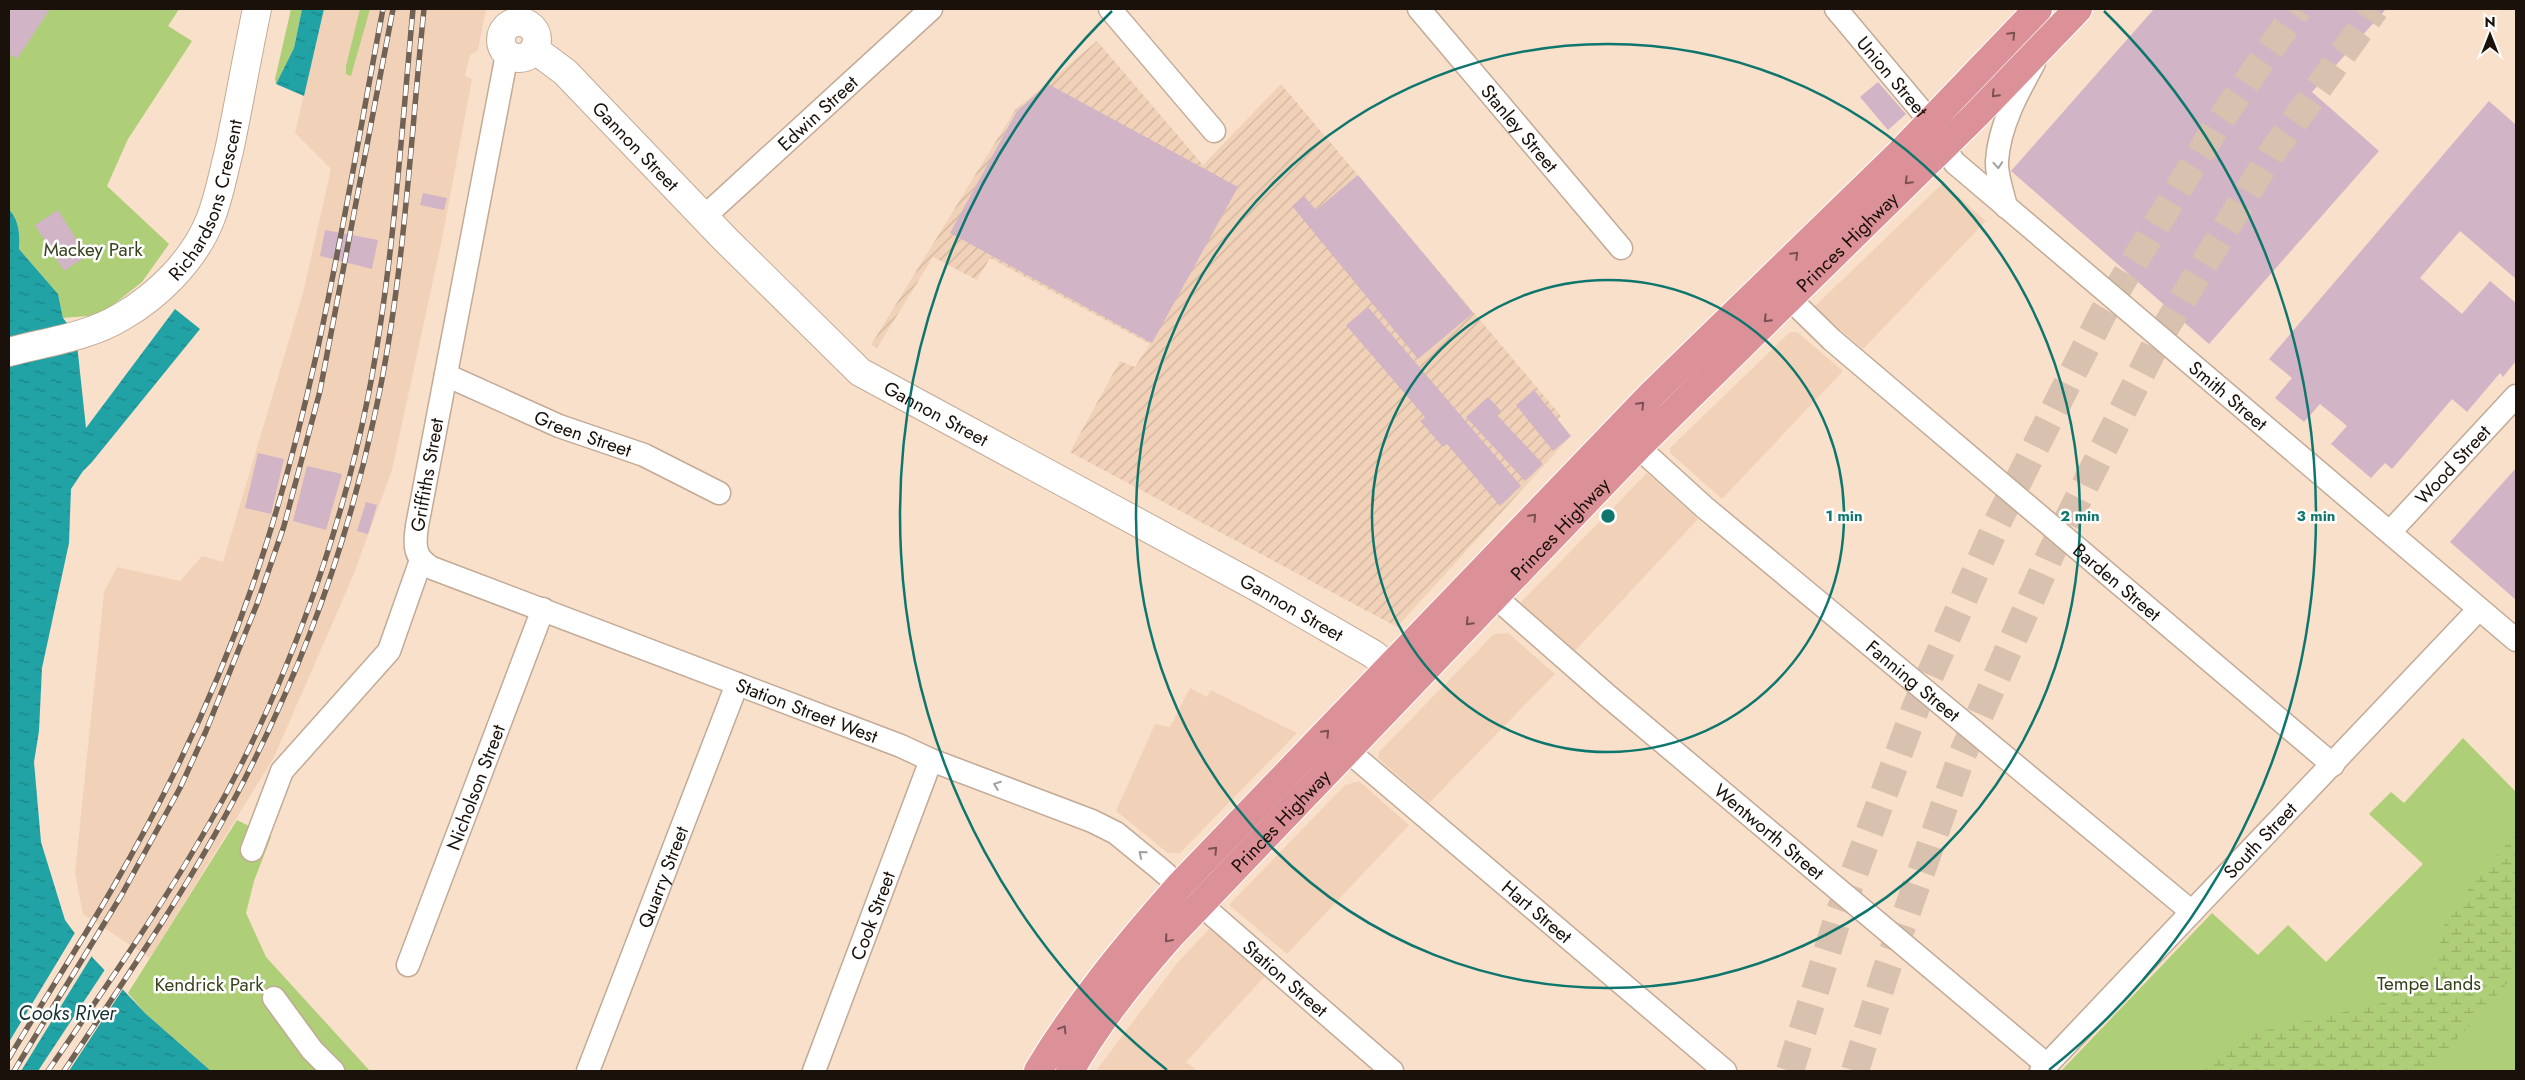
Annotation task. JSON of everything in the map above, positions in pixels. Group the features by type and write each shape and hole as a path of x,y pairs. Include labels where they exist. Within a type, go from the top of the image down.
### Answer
{"highway":[{"name":"Princes Highway","path":"1070,1071 1084,1046 1141,970 1201,903 1348,751 1401,676 1652,394 1900,153 2038,9"},
{"name":"Princes Highway","path":"1038,1071 1067,1023 1136,935 1180,885 1401,676 1494,596 1638,447 1943,147 2078,9"}],"street":[{"name":"Richardsons Crescent","path":"9,352 76,335 121,317 143,302 185,263 210,221 223,176 257,9"},
{"name":"Edwin Street","path":"704,218 931,9"},
{"path":"1110,9 1214,131"},
{"name":"Stanley Street","path":"1419,9 1621,248"},
{"name":"Union Street","path":"1836,9 1930,121 1943,147"},
{"path":"516,16 533,29 537,39 534,49 522,57 507,54 501,44 505,29 516,16"},
{"path":"2006,207 1997,162 2003,130 2023,84 2047,40"},
{"name":"Gannon Street","path":"534,49 565,72 704,218 860,372 1258,587 1367,650 1401,676"},
{"name":"Griffiths Street","path":"252,850 282,771 389,651 421,560 415,548 415,538 507,54"},
{"name":"Smith Street","path":"1943,147 1956,164 2390,532 2478,610 2516,640"},
{"name":"Barden Street","path":"1789,298 1832,340 2333,765"},
{"name":"Green Street","path":"446,375 559,426 644,456 719,493"},
{"name":"Wood Street","path":"2390,532 2516,396"},
{"name":"Fanning Street","path":"1638,447 1704,508 2192,912"},
{"name":"Station Street West","path":"421,560 432,568 901,746 931,760 1092,821 1116,832 1180,885"},
{"name":"Wentworth Street","path":"1494,596 1608,696 2044,1068"},
{"name":"Nicholson Street","path":"408,965 543,609"},
{"name":"South Street","path":"2044,1068 2478,610"},
{"name":"Quarry Street","path":"588,1071 737,684"},
{"name":"Hart Street","path":"1348,751 1724,1071"},
{"name":"Cook Street","path":"814,1071 931,760"},
{"name":"Station Street","path":"1180,885 1389,1070"},
{"path":"274,998 312,1050 332,1071"}],"shaded area":[{"path":"324,9 486,9 478,50 470,55 465,76 472,79 442,239 392,470 353,576 274,757 150,958 83,914 75,873 104,592 117,567 180,581 202,556 223,562 303,293 331,169 295,133"},
{"path":"1097,41 1203,165 1281,84 1561,416 1556,421 1569,438 1397,627 1070,452 1120,361 1135,367 1150,344 990,258 977,280 933,257 877,348 871,345 1015,110"},
{"path":"1943,183 1986,221 1863,349 1814,307"},
{"path":"1790,332 1797,332 1843,371 1722,499 1670,453 1670,448"},
{"path":"1647,473 1698,519 1575,651 1520,603"},
{"path":"1508,633 1555,674 1429,803 1378,758 1379,752 1494,634"},
{"path":"1190,688 1207,697 1211,690 1297,733 1180,853 1168,853 1116,811 1155,724 1170,727"},
{"path":"1359,781 1409,825 1287,954 1229,905 1345,785"},
{"path":"1210,928 1265,976 1186,1062 1198,1071 1096,1071 1178,962"}],"green space":[{"name":"Mackey Park","path":"9,9 179,9 168,26 192,41 128,139 107,186 169,244 142,282 100,315 63,318 58,294 19,249 18,228 15,218 9,209"},
{"path":"291,9 302,9 294,48 276,84 275,79"},
{"path":"360,9 370,9 351,76 346,74 346,66"},
{"name":"Tempe Lands","path":"2463,738 2516,792 2516,1071 2061,1071 2212,913 2258,955 2288,925 2326,962 2423,864 2369,814 2391,792 2404,803"},
{"name":"Kendrick Park","path":"237,820 271,837 254,881 246,913 266,957 370,1071 211,1071 146,1014 128,993"},
{"path":"2516,833 2516,974 2428,1071 2201,1071 2240,1036 2379,1004 2434,968 2447,915"}],"water":[{"path":"302,9 324,9 304,96 276,84 294,48"},
{"name":"Cooks River","path":"9,209 15,218 18,228 19,249 58,294 63,318 76,335 86,428 175,309 200,329 83,471 71,489 69,543 42,668 39,731 34,762 41,842 65,920 93,958 146,1014 211,1071 9,1071"}],"pier":[{"path":"76,931 93,954 21,1071 9,1071 9,1042"},
{"path":"106,968 125,986 69,1071 38,1071"}],"building":[{"path":"9,9 50,9 17,59 9,54"},
{"path":"2154,9 2386,9 2312,92 2379,151 2209,344 2011,171"},
{"path":"1878,82 1906,114 1888,130 1860,97"},
{"path":"1048,84 1238,187 1152,343 950,233 1017,111"},
{"path":"2489,101 2516,125 2516,279 2460,231 2420,278 2462,314 2490,281 2516,303 2516,361 2503,377 2500,373 2467,412 2452,399 2392,469 2385,463 2371,478 2331,444 2347,426 2320,404 2304,422 2275,398 2292,378 2269,359"},
{"path":"1358,175 1473,313 1418,359 1292,206 1304,196 1316,210"},
{"path":"423,193 447,198 444,210 420,205"},
{"path":"58,210 87,256 64,271 35,225"},
{"path":"325,230 378,240 372,269 320,256"},
{"path":"1368,307 1521,486 1500,506 1447,444 1443,447 1420,421 1425,417 1346,325"},
{"path":"1534,390 1571,436 1553,451 1516,405"},
{"path":"1488,397 1501,411 1497,415 1543,464 1525,481 1466,417"},
{"path":"258,453 284,459 271,514 245,508"},
{"path":"307,466 342,474 326,530 293,521"},
{"path":"2516,468 2516,600 2450,542"},
{"path":"366,502 377,505 368,534 357,531"}],"tunnel":[{"path":"1790,1071 1839,914 1916,707 1997,523 2103,313 2219,122 2298,9"},
{"path":"1855,1071 1885,974 1963,753 2052,551 2159,338 2271,154 2375,9"}],"railway":[{"path":"9,1058 133,853 190,741 223,665 252,587 295,445 312,373 328,300 383,9"},
{"path":"14,1071 121,896 180,788 206,731 257,604 284,526 320,391 393,9"},
{"path":"48,1071 170,889 235,777 283,672 305,618 324,563 356,452 377,349 390,252 413,9"},
{"path":"64,1071 191,876 229,809 253,763 296,668 333,569 362,469 384,368 405,214 424,9"}]}
